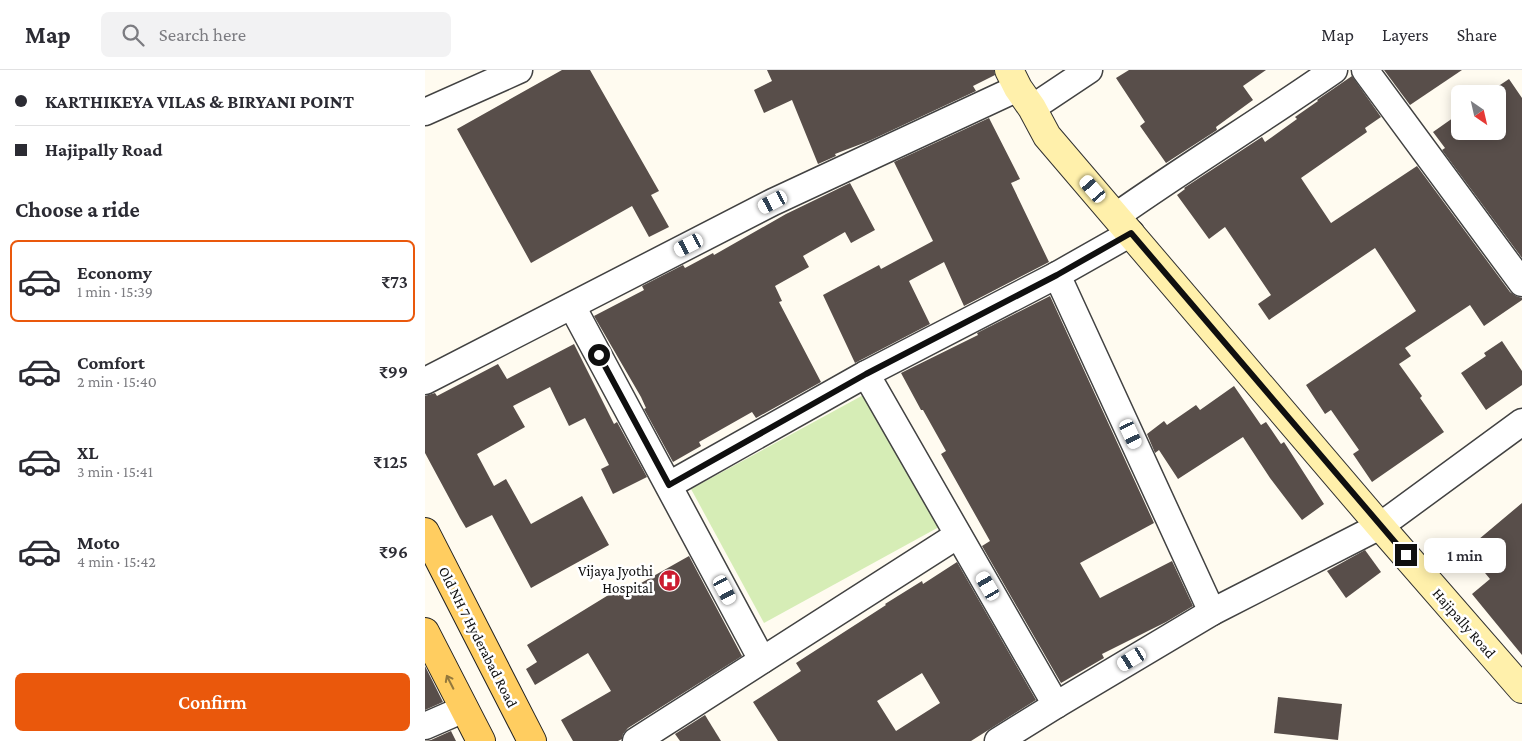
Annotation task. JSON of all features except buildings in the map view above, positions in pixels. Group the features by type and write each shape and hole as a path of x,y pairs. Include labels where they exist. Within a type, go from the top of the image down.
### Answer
{"main road":[{"name":"Old NH 7 Hyderabad Road","path":"425,532 532,741"},
{"path":"425,632 481,741"}],"street":[{"path":"425,112 519,70"},
{"path":"425,381 773,202 1020,89 1089,70"},
{"path":"669,485 866,374 1057,275 1123,224 1173,176 1267,116 1334,70"},
{"path":"1365,70 1522,283"},
{"name":"Hajipally Road","path":"1020,89 1047,136 1380,526 1522,688"},
{"path":"1057,275 1212,612"},
{"path":"572,306 762,660"},
{"path":"866,374 1056,704"},
{"path":"999,741 1056,704 1212,612 1380,526 1522,422"},
{"path":"636,741 958,535"},
{"path":"425,726 464,709"}],"green space":[{"path":"867,393 939,527 764,623 691,489"}],"place":[{"name":"Vijaya Jyothi Hospital","path":"669,580"}],"route":[{"path":"599,355 669,485 866,374 1057,275 1131,233 1406,555"}]}
